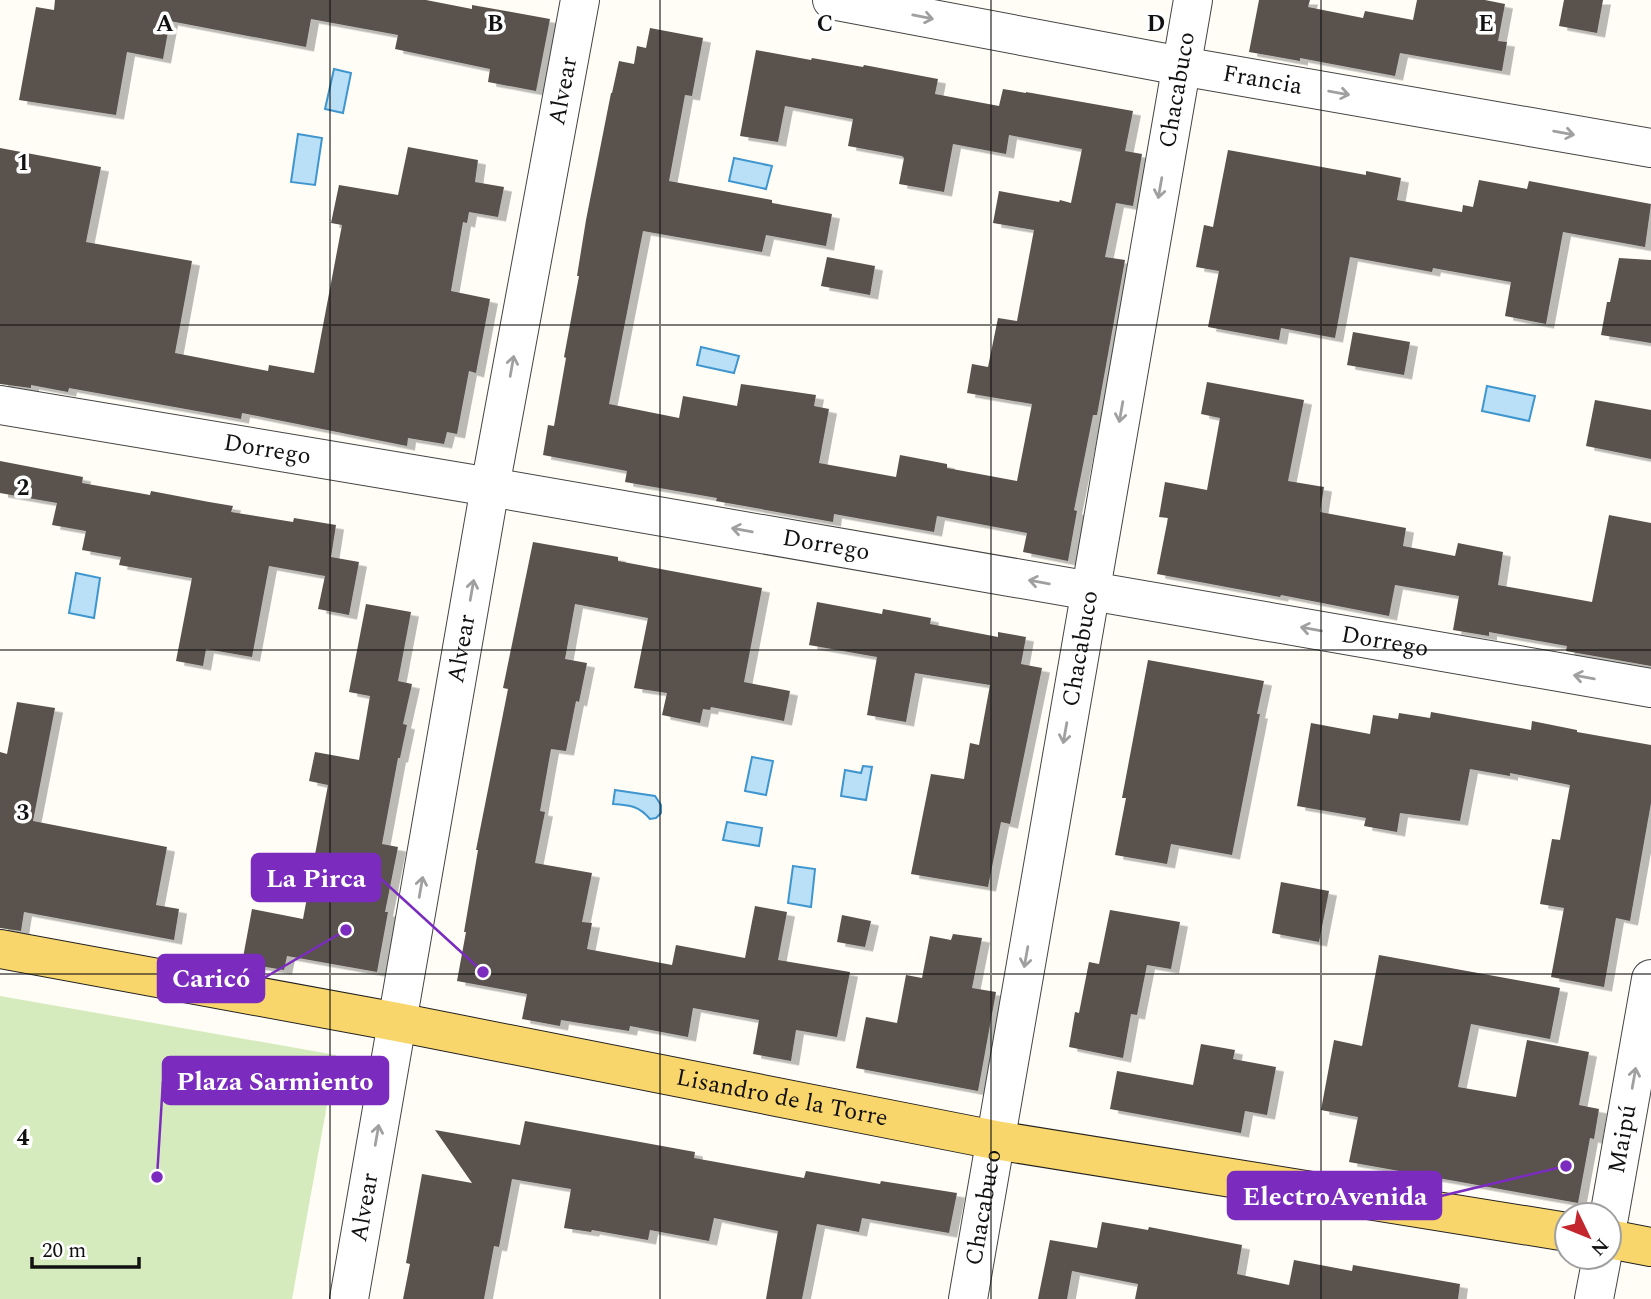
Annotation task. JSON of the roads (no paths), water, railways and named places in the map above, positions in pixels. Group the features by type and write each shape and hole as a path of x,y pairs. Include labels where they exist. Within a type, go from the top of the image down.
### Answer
{"main road":[{"name":"Lisandro de la Torre","path":"0,949 397,1022 995,1140 1553,1230"},
{"path":"1623,1242 1651,1247"}],"street":[{"name":"Alvear","path":"349,1299 490,487 580,0"},
{"name":"Francia","path":"832,0 1181,66 1651,148"},
{"name":"Chacabuco","path":"968,1299 1193,0"},
{"name":"Dorrego","path":"0,405 1651,688"},
{"name":"Maipú","path":"1612,1201 1651,979"},
{"path":"1594,1299 1599,1271"}],"water":[{"path":"334,69 351,73 343,113 325,109"},
{"path":"298,134 322,138 315,185 291,182"},
{"path":"734,158 772,166 766,189 729,181"},
{"path":"701,347 739,356 734,373 697,365"},
{"path":"1487,386 1535,396 1529,421 1482,411"},
{"path":"76,573 100,578 94,618 69,613"},
{"path":"752,757 773,761 766,795 745,791"},
{"path":"863,766 872,767 866,800 841,796 845,770 861,773"},
{"path":"615,790 655,796 661,805 661,813 650,819 634,807 613,804"},
{"path":"727,822 762,828 759,846 723,840"},
{"path":"793,866 815,869 811,907 788,903"}],"place":[{"name":"Caricó","path":"346,930"},
{"name":"La Pirca","path":"483,972"},
{"name":"ElectroAvenida","path":"1566,1166"},
{"name":"Plaza Sarmiento","path":"157,1177"}]}
